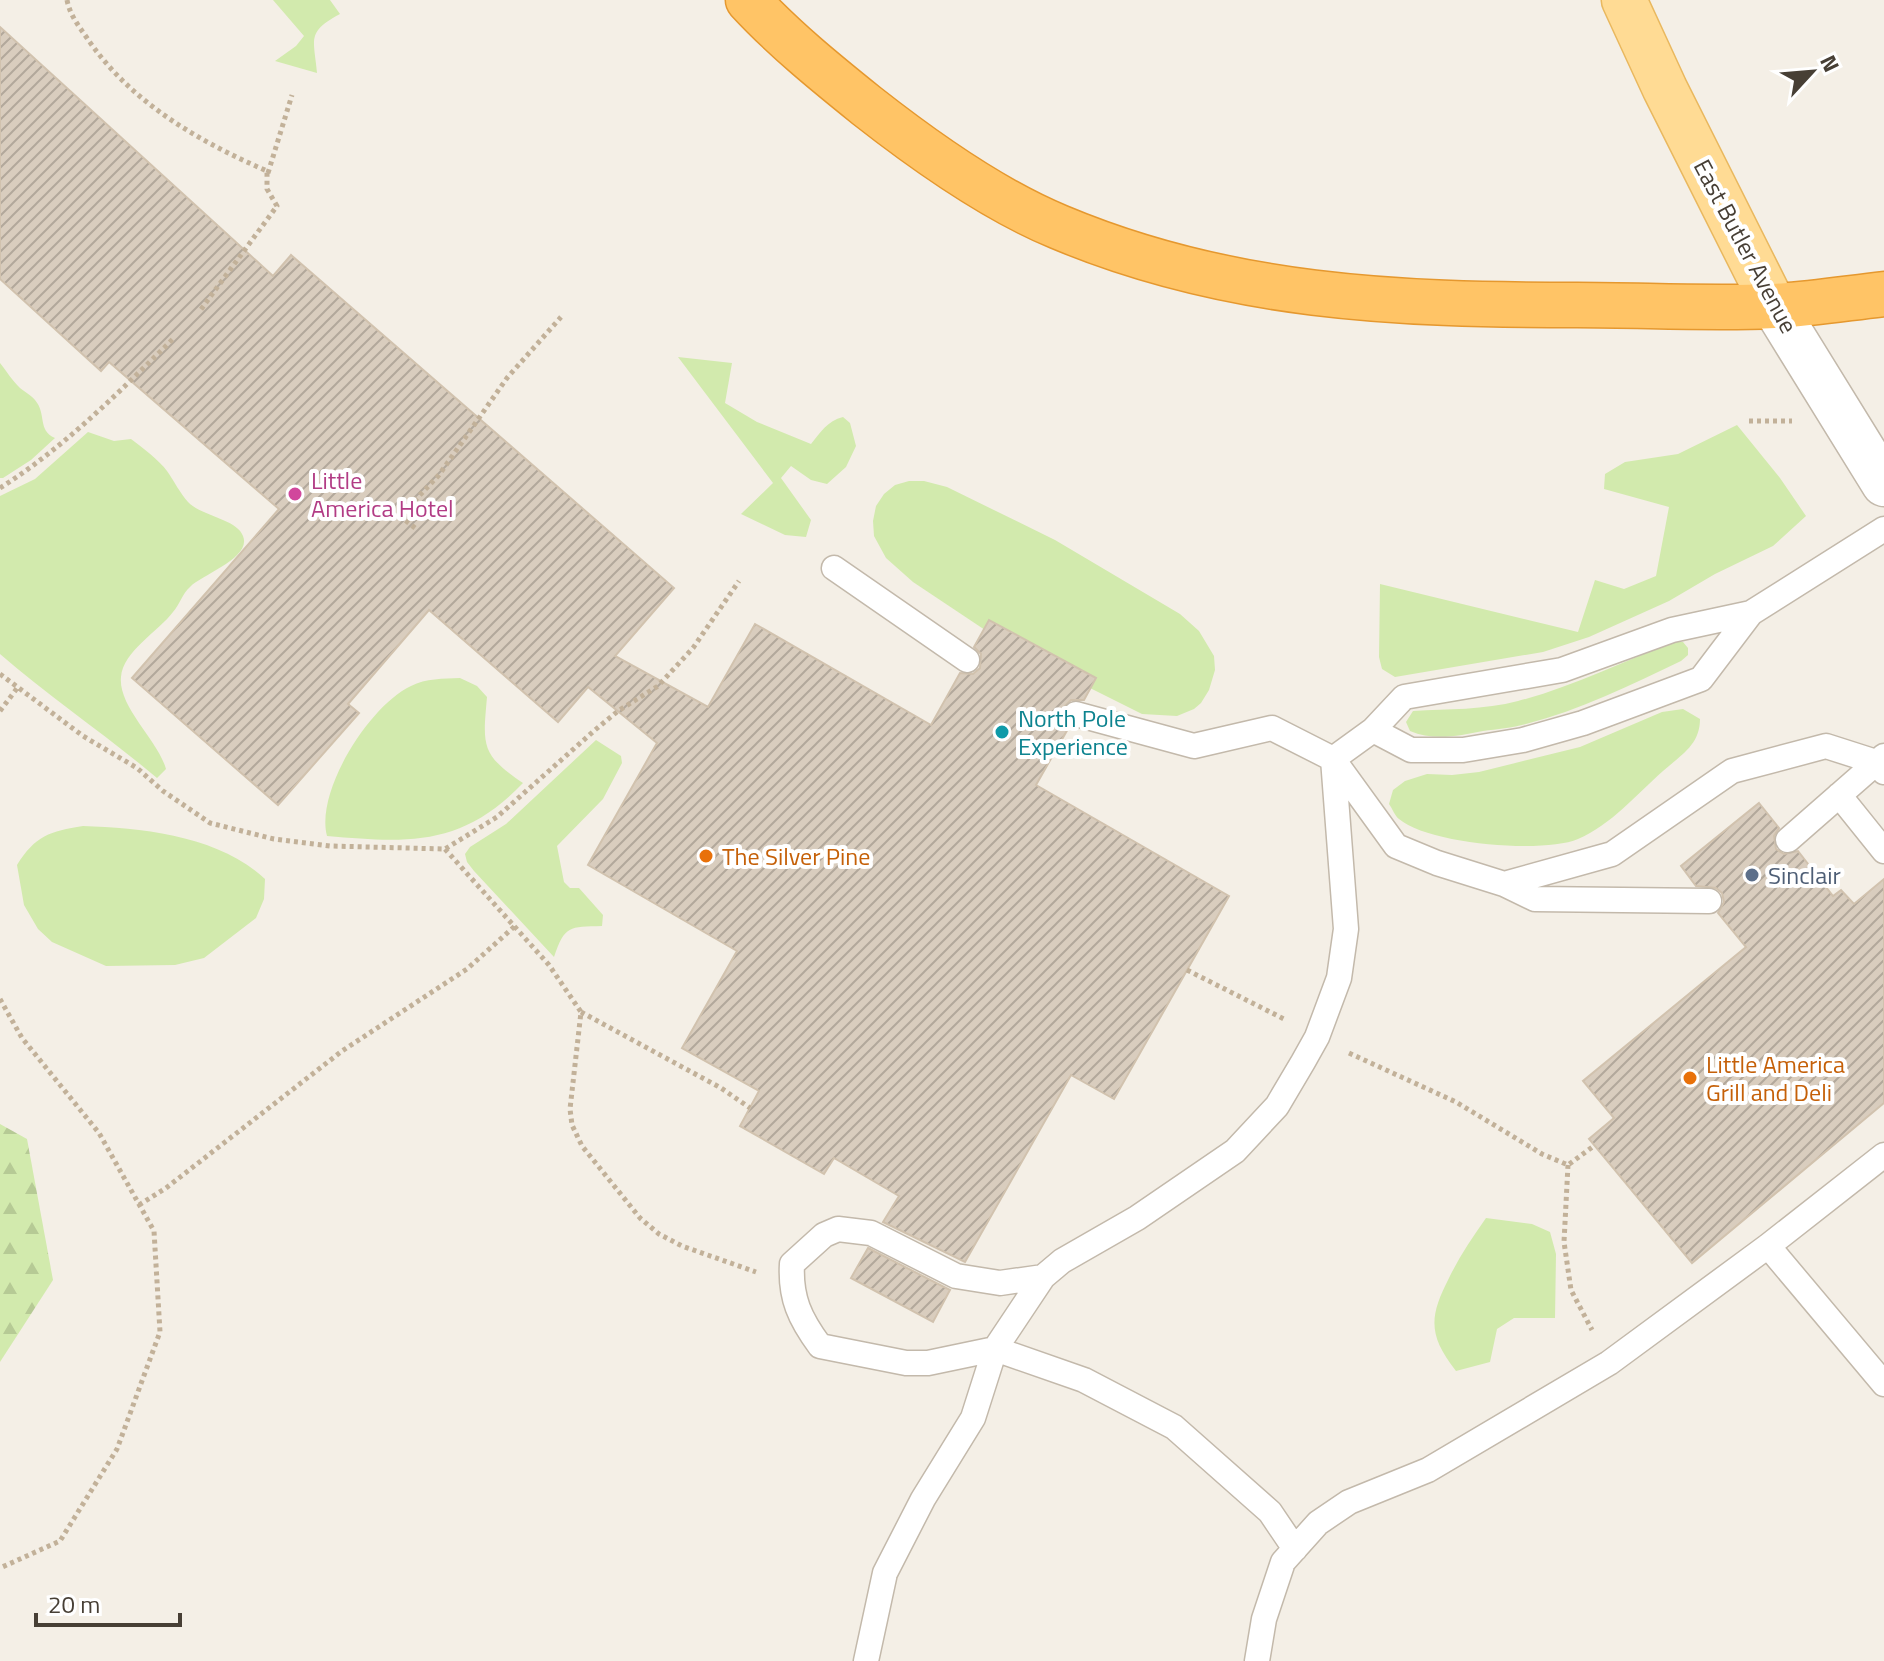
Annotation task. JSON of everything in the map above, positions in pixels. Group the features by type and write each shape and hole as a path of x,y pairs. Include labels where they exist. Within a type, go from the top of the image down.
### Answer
{"highway":[{"path":"748,0 838,83 912,142 1057,227 1153,261 1246,283 1362,300 1480,305 1774,306 1884,294"}],"main road":[{"name":"East Butler Avenue","path":"1624,0 1774,306"}],"street":[{"name":"East Butler Avenue","path":"1774,306 1884,484"}],"lane":[{"path":"1333,759 1373,730 1404,697 1562,670 1672,630 1751,613 1884,529"},
{"path":"834,568 967,660"},
{"path":"1373,730 1411,750 1463,750 1523,740 1583,723 1701,679 1751,613"},
{"path":"1076,714 1194,746 1272,728 1333,759 1396,846 1437,863 1504,884 1535,899 1709,901"},
{"path":"1504,884 1612,854 1732,771 1826,746 1881,763"},
{"path":"866,1661 885,1573 923,1499 973,1418 995,1349 1043,1277 1062,1261 1137,1218 1235,1151 1277,1106 1317,1037 1339,978 1346,929 1333,759"},
{"path":"1788,840 1881,763"},
{"path":"1839,795 1884,851"},
{"path":"1257,1661 1264,1619 1283,1562 1318,1523 1349,1502 1428,1470 1609,1363 1768,1246 1884,1155"},
{"path":"1043,1277 1000,1283 956,1276 871,1233 838,1229 824,1235 792,1264 791,1285 798,1311 820,1346 906,1363 928,1363 995,1349 1084,1380 1174,1427 1270,1512 1295,1549"},
{"path":"1768,1246 1880,1371"}],"path":[{"path":"67,0 69,12 101,60 134,90 171,121 268,174"},
{"path":"199,312 277,206 267,189 268,174 292,95"},
{"path":"415,528 400,516 439,475 507,378 561,317"},
{"path":"0,488 28,471 109,402 173,339"},
{"path":"0,674 83,736 137,768 163,791 210,823 274,839 330,846 445,849 497,817 618,711 658,686 693,648 739,581"},
{"path":"0,711 18,687"},
{"path":"445,849 549,965 581,1012 721,1088 750,1108"},
{"path":"139,1205 166,1188 342,1051 467,969 515,926"},
{"path":"1187,970 1403,1080 1456,1102 1542,1154 1568,1165"},
{"path":"0,999 22,1038 99,1133 154,1231 160,1332 117,1449 60,1541 0,1568"},
{"path":"581,1012 570,1109 572,1125 582,1146 640,1218 659,1234 682,1246 791,1285"},
{"path":"1568,1165 1595,1145"},
{"path":"1568,1165 1564,1242 1571,1290 1609,1363"}],"green space":[{"path":"273,0 330,0 340,14 317,32 314,44 317,73 275,61 304,36"},
{"path":"678,357 732,363 725,403 757,422 811,444 833,421 843,417 850,423 856,446 846,467 827,484 811,480 791,466 781,478 811,520 806,537 785,535 741,514 773,483"},
{"path":"0,363 17,385 39,405 46,431 55,438 31,460 3,478 0,478"},
{"path":"1737,425 1806,516 1773,546 1669,601 1589,637 1543,652 1395,677 1382,669 1379,657 1380,584 1578,632 1595,580 1624,589 1656,576 1669,507 1604,489 1605,474 1625,462 1678,454"},
{"path":"88,432 114,441 131,439 164,467 188,502 234,525 243,536 244,544 234,558 190,587 173,612 135,650 123,668 122,688 126,700 166,769 157,778 0,654 0,496 35,479"},
{"path":"909,481 947,487 1055,540 1180,614 1199,631 1214,656 1215,670 1201,703 1177,716 1142,714 1046,666 913,582 886,558 874,536 873,521 876,506 884,494 895,485"},
{"path":"1674,642 1683,642 1688,648 1688,655 1681,661 1605,696 1546,718 1446,737 1410,731 1406,722 1413,711 1466,709 1518,701"},
{"path":"460,678 477,686 487,697 487,747 499,764 523,783 500,804 456,830 409,839 327,836 325,817 329,796 337,774 363,730 395,696 411,686 435,679"},
{"path":"1683,709 1700,719 1693,743 1612,818 1578,839 1539,846 1459,840 1414,828 1398,818 1389,804 1393,790 1405,781 1427,774 1479,772 1580,747 1662,712"},
{"path":"596,740 621,756 622,763 603,799 557,846 564,882 570,888 579,888 603,915 602,926 575,928 565,933 554,957 474,871 465,854 470,847 506,824"},
{"path":"83,826 155,832 226,853 265,879 264,899 256,918 204,958 175,965 106,966 52,942 38,929 24,905 17,865 30,847 44,836"},
{"path":"0,1124 27,1139 53,1280 0,1362"},
{"path":"1486,1218 1532,1224 1550,1232 1556,1254 1555,1318 1514,1318 1497,1329 1490,1362 1456,1371 1440,1347 1434,1326 1435,1315 1453,1270"}],"building":[{"path":"0,27 273,276 291,255 674,588 615,656 708,707 755,624 931,725 960,673 973,674 980,668 981,654 974,647 989,620 1096,678 1084,700 1071,700 1062,709 1062,719 1069,727 1036,785 1229,896 1114,1099 1071,1075 965,1262 883,1222 899,1196 834,1158 824,1174 740,1126 759,1091 682,1048 737,951 588,865 657,743 588,687 558,722 429,610 348,704 359,713 278,805 132,678 279,509 109,362 101,371 0,279"},
{"path":"1759,803 1779,828 1774,836 1776,849 1784,854 1798,851 1833,896 1841,890 1854,904 1884,879 1884,1103 1692,1263 1589,1139 1614,1118 1583,1081 1746,947 1718,913 1724,902 1722,893 1716,888 1696,886 1681,866"},
{"path":"868,1248 950,1290 933,1322 851,1278"}],"place":[{"name":"Little America Hotel","path":"295,494"},
{"name":"North Pole Experience","path":"1002,732"},
{"name":"The Silver Pine","path":"706,856"},
{"name":"Sinclair","path":"1752,875"},
{"name":"Little America Grill and Deli","path":"1690,1078"}]}
